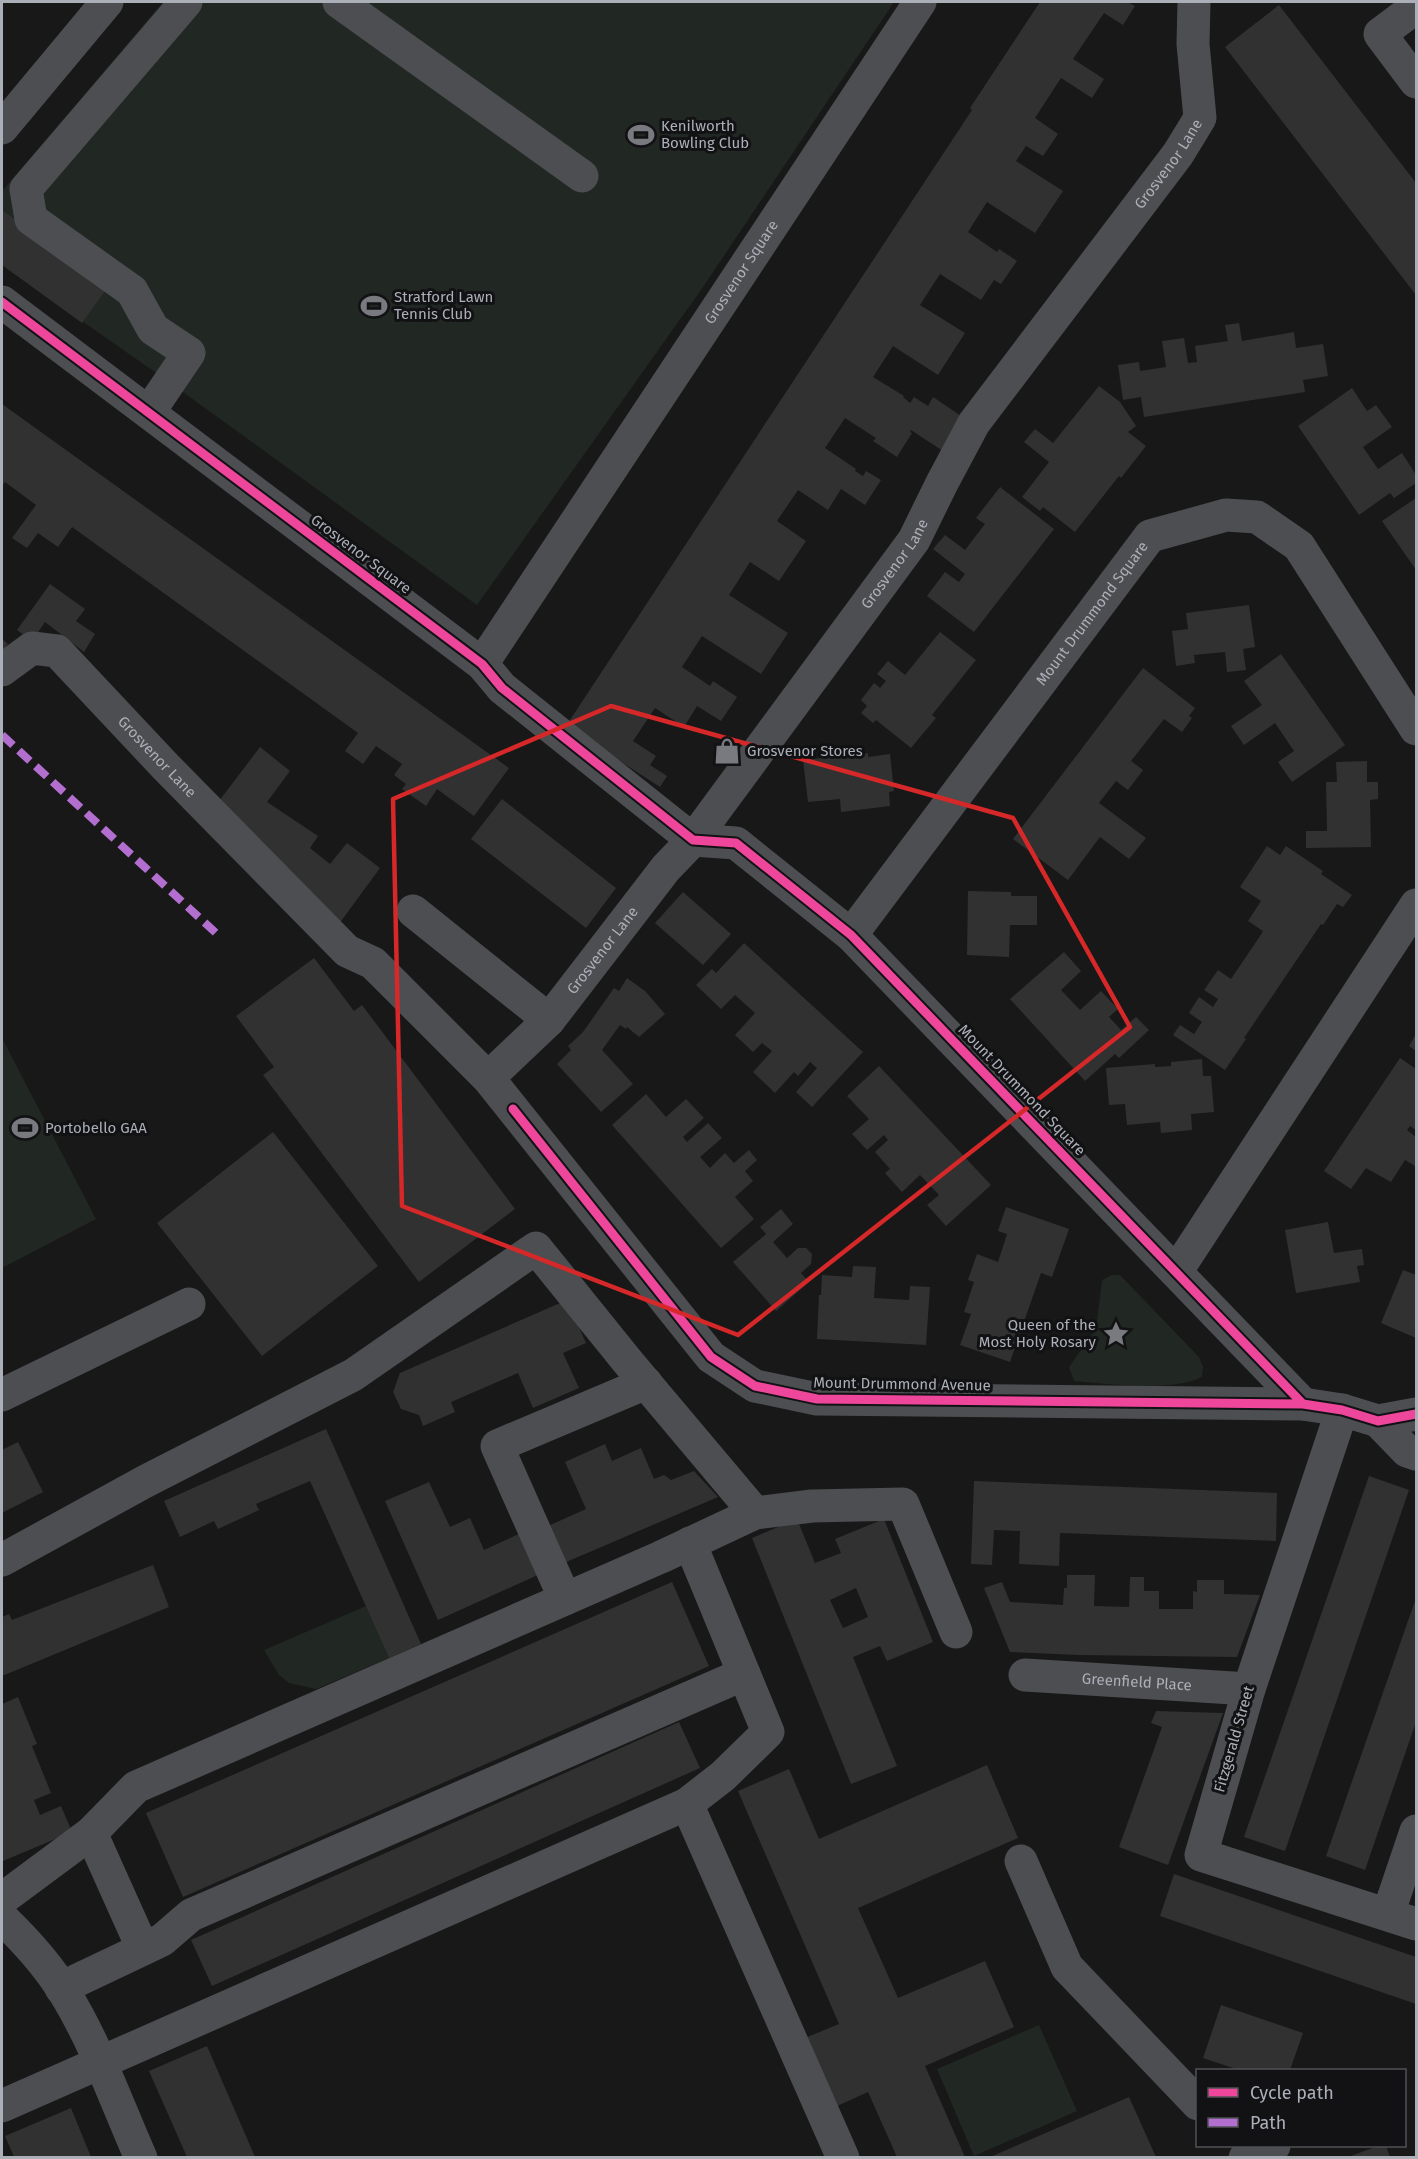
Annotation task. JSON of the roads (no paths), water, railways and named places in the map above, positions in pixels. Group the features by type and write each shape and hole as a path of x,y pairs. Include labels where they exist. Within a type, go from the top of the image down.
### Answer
{"street":[{"path":"2,128 107,2"},
{"path":"149,412 189,353 153,329 132,291 31,219 26,189 186,2"},
{"path":"339,2 582,176"},
{"name":"Grosvenor Square","path":"482,664 920,2"},
{"name":"Grosvenor Lane","path":"488,1078 549,1020 666,868 693,840 914,540 974,423 1171,163 1200,118 1192,44 1194,2"},
{"path":"1416,7 1380,34 1416,82"},
{"name":"Grosvenor Square","path":"2,302 482,664 502,688 693,840"},
{"name":"Mount Drummond Square","path":"851,935 1150,536 1226,515 1257,516 1299,546 1416,729"},
{"name":"Grosvenor Lane","path":"2,670 32,648 57,651 166,767 347,951 373,963 488,1078 513,1109"},
{"name":"Mount Drummond Square","path":"693,840 736,843 851,935 1303,1404"},
{"path":"1176,1272 1416,904"},
{"path":"413,911 549,1020"},
{"name":"Mount Drummond Avenue","path":"513,1109 711,1357 755,1386 817,1399 1303,1404 1342,1410 1378,1421 1416,1414"},
{"path":"2,1560 146,1481 353,1375 537,1248 755,1513"},
{"path":"2,1395 189,1304"},
{"path":"565,1599 497,1446 646,1383"},
{"name":"Fitzgerald Street","path":"1342,1410 1249,1689 1201,1855 1402,1919"},
{"name":"Mount Drummond Avenue","path":"1378,1421 1407,1451 1416,1454"},
{"path":"2,1899 92,1833 136,1787 755,1513 812,1506 903,1504 956,1632"},
{"path":"2,2106 687,1804 723,1776 768,1732 690,1543"},
{"path":"61,1988 162,1940 191,1915 744,1674"},
{"name":"Greenfield Place","path":"1025,1676 1249,1689"},
{"path":"687,1804 843,2157"},
{"path":"1402,1919 1416,1831"},
{"path":"92,1833 142,1949"},
{"path":"1021,1861 1067,1967 1196,2103"},
{"path":"2,1918 46,1966 61,1988 99,2063 141,2157"},
{"path":"1244,2157 1269,2147"}],"place":[{"name":"Kenilworth Bowling Club","path":"641,135"},
{"name":"Stratford Lawn Tennis Club","path":"374,306"},
{"name":"Grosvenor Stores","path":"727,751"},
{"name":"Portobello GAA","path":"25,1128"},
{"name":"Queen of the Most Holy Rosary","path":"1116,1334"}]}
